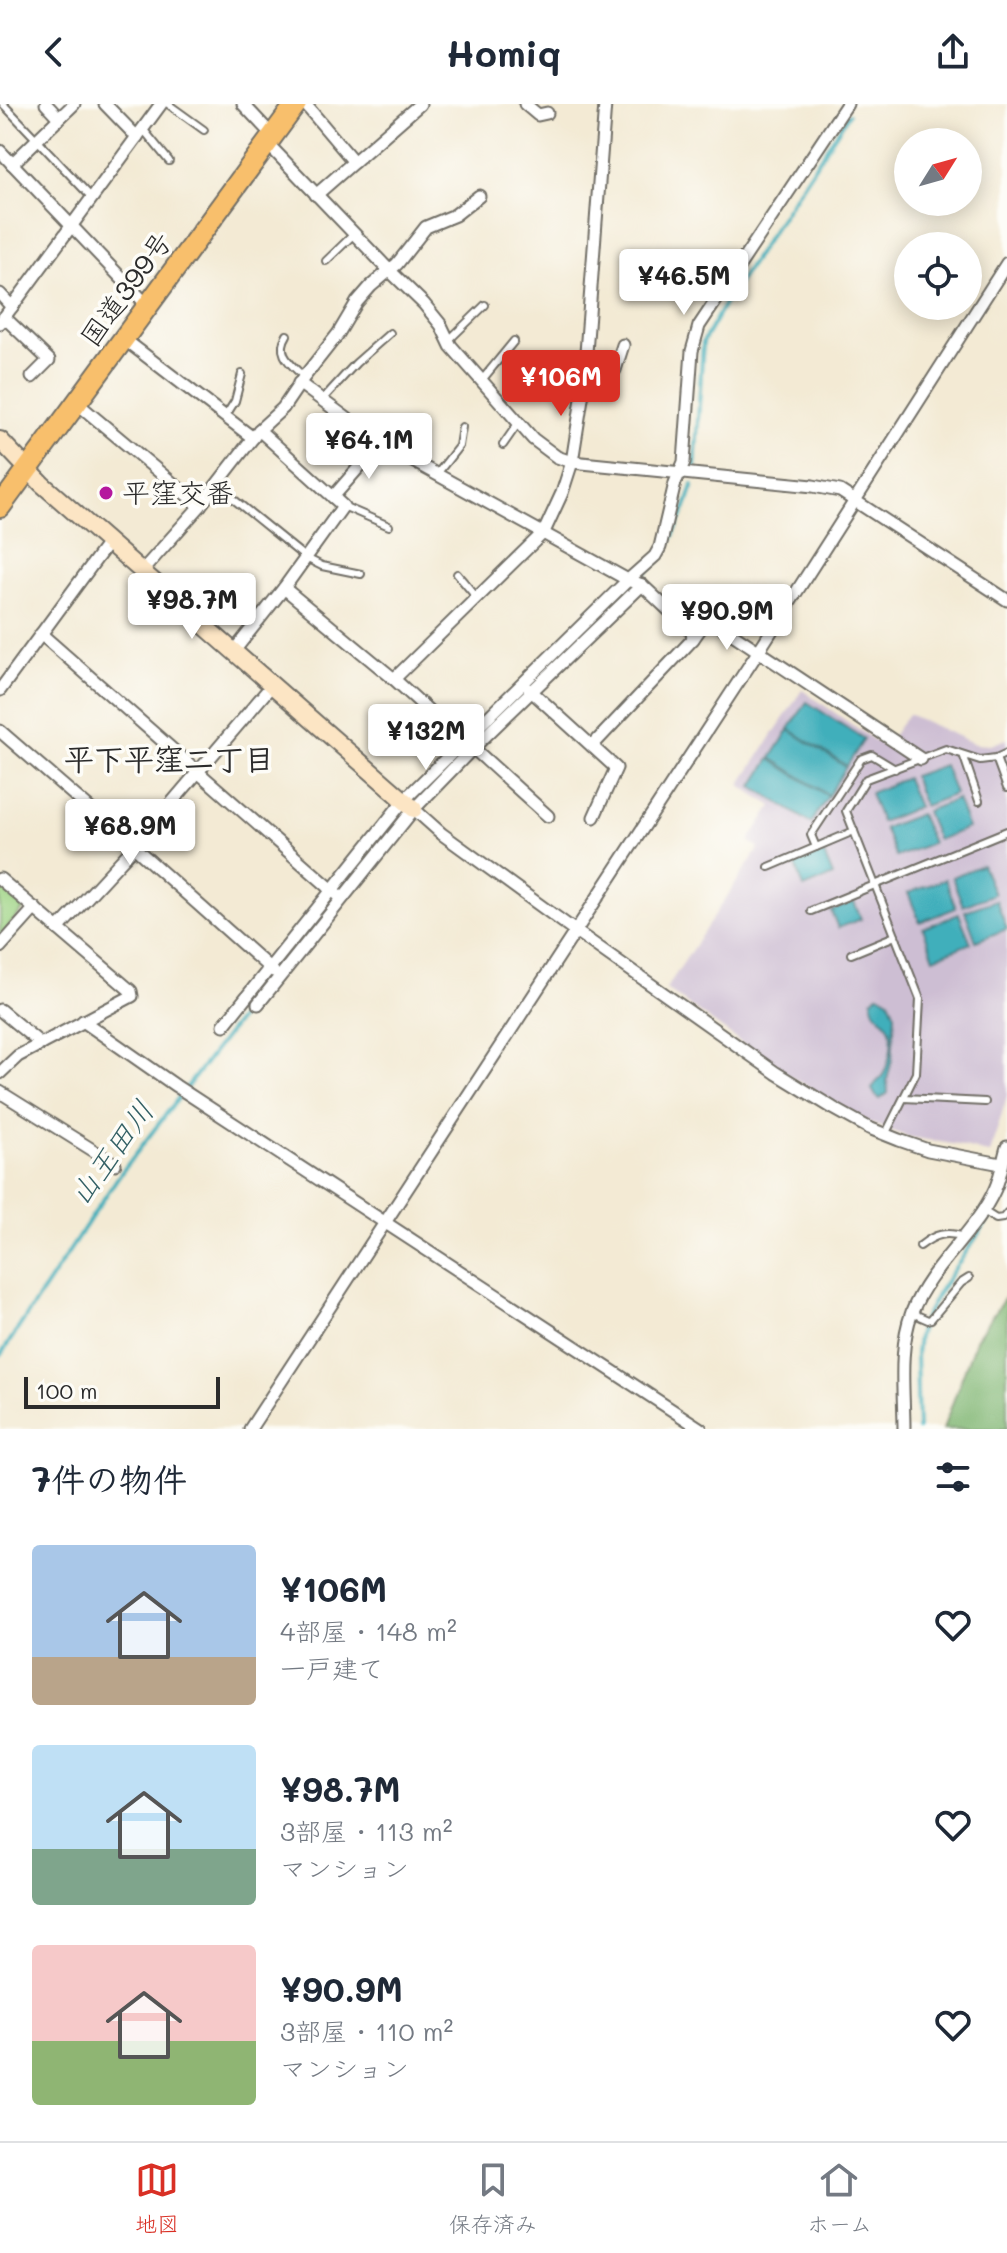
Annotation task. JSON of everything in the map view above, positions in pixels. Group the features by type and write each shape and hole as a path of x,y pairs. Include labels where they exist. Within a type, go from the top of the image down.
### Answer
{"highway":[{"name":"国道399号","path":"0,507 296,104"}],"street":[{"path":"46,104 59,118"},
{"path":"12,164 74,104"},
{"path":"105,104 140,133"},
{"path":"243,104 316,195 424,304 441,325 451,346 541,446 557,457 572,462 840,491 1007,600"},
{"path":"305,104 354,162"},
{"path":"316,195 420,104"},
{"path":"525,104 533,113 547,113"},
{"path":"394,679 544,532 562,493 572,462 583,392 605,104"},
{"path":"258,1004 275,973 332,891 409,804 468,745 522,684 655,556 660,547 678,472 684,462 692,351 699,326 847,104"},
{"path":"32,377 49,360 2,320 140,133 154,107"},
{"path":"0,151 148,306"},
{"path":"142,571 200,506 256,434 283,408 338,334 357,302 397,264 426,227 455,215 479,196"},
{"path":"250,1429 758,652 1007,263"},
{"path":"0,294 12,307"},
{"path":"124,339 225,417 256,434 343,506 234,651"},
{"path":"584,374 611,373 615,370 623,345"},
{"path":"302,380 322,400 380,443 642,585 692,632 693,639"},
{"path":"77,403 200,506"},
{"path":"0,440 108,543 442,834 574,930 776,1073 833,1108 885,1135 928,1150 1001,1164"},
{"path":"333,497 380,443"},
{"path":"0,690 108,543"},
{"path":"468,745 532,693 642,585"},
{"path":"284,588 394,679 548,816"},
{"path":"592,746 705,624 711,622 921,759"},
{"path":"41,634 342,899"},
{"path":"522,684 616,768 594,817"},
{"path":"58,929 134,847 272,685"},
{"path":"0,731 275,973"},
{"path":"224,1025 342,899 409,804"},
{"path":"0,879 131,991 132,996 18,1056 0,1073"},
{"path":"0,947 35,908"},
{"path":"0,1010 41,1044"},
{"path":"83,1021 183,1091 701,1429"},
{"path":"0,1092 115,1164"},
{"path":"904,1429 903,1365 905,1338 912,1313 926,1286 995,1190 1007,1147"}],"lane":[{"path":"3,104 92,198"},
{"path":"168,104 204,130"},
{"path":"140,133 169,161"},
{"path":"326,261 354,234"},
{"path":"449,340 485,305"},
{"path":"322,400 356,363 390,333"},
{"path":"287,335 282,351 302,380"},
{"path":"482,380 514,341"},
{"path":"225,417 235,401 242,374"},
{"path":"503,445 519,422"},
{"path":"437,474 459,446 462,427"},
{"path":"216,485 306,558 322,566 361,574"},
{"path":"343,506 389,526"},
{"path":"457,574 478,599"},
{"path":"885,1135 916,1073 920,999 846,811 866,779 946,749 980,760 1007,753"},
{"path":"816,847 811,835 861,759 872,755 895,769"},
{"path":"964,757 979,801"},
{"path":"996,758 1007,788"},
{"path":"769,867 854,831"},
{"path":"811,911 1007,831"},
{"path":"851,954 895,936"},
{"path":"904,1098 985,1102"},
{"path":"982,1210 996,1219 1003,1218 1007,1213"},
{"path":"920,1246 937,1235 947,1233 964,1237"},
{"path":"912,1313 931,1319 961,1283 969,1278"}],"shaded area":[{"path":"802,690 884,747 908,714 975,744 990,745 1007,739 1007,1096 990,1154 909,1137 870,1123 778,1069 666,989 759,848 749,841 772,806 740,785"}],"green space":[{"path":"0,885 25,907 0,937"},
{"path":"1007,1295 1007,1429 943,1429 976,1339"}],"water":[{"path":"807,702 864,739 847,766 789,729"},
{"path":"789,730 846,767 829,795 771,758"},
{"path":"770,759 828,796 811,823 753,786"},
{"path":"944,765 955,794 924,806 913,776"},
{"path":"906,778 918,807 881,822 870,793"},
{"path":"957,799 968,828 937,840 926,811"},
{"path":"920,814 932,843 896,857 884,828"},
{"path":"823,852 833,876 804,888 795,863"},
{"path":"982,865 994,894 963,906 952,877"},
{"path":"945,879 956,908 920,922 908,893"},
{"path":"996,900 1007,929 976,941 965,911"},
{"path":"854,902 861,919 838,928 831,911"},
{"path":"959,914 971,943 934,958 923,928"},
{"path":"879,994 889,1000 895,1014 888,1093 880,1099 872,1089 883,1075 892,1039 889,1026 873,1007 872,1000"}],"waterway":[{"name":"山王田川","path":"695,467 703,342 725,303 849,114"},
{"name":"山王田川","path":"640,578 664,555 693,485"},
{"name":"山王田川","path":"533,682 622,595"},
{"name":"山王田川","path":"499,715 518,697"},
{"name":"山王田川","path":"420,793 465,749"},
{"name":"山王田川","path":"342,889 399,817"},
{"name":"山王田川","path":"281,964 332,901"},
{"name":"山王田川","path":"0,1356 118,1177 268,981"},
{"path":"918,1429 916,1354 924,1319 1007,1187"}],"place":[{"name":"平窪交番","path":"106,493"}],"district":[{"name":"平下平窪二丁目","path":"169,760"}]}
